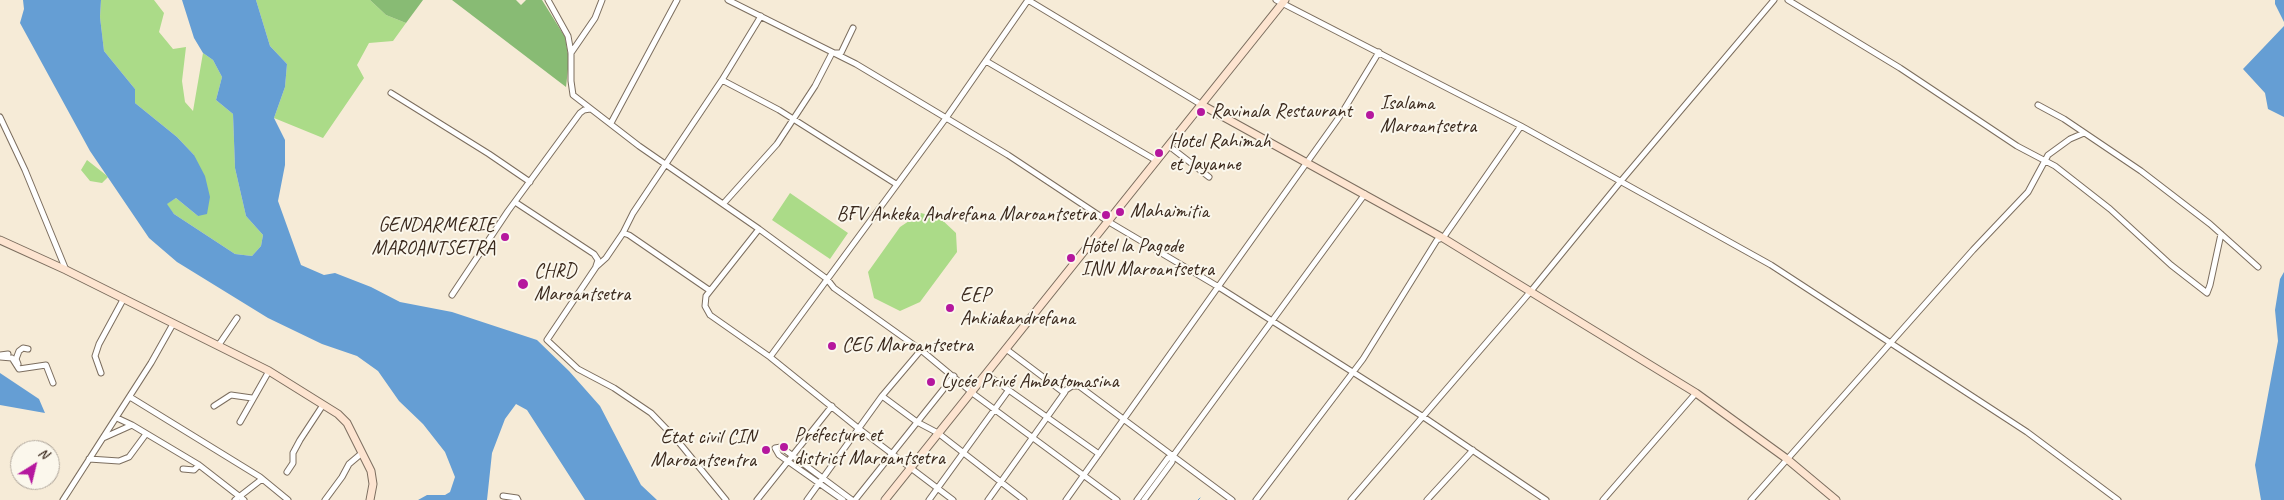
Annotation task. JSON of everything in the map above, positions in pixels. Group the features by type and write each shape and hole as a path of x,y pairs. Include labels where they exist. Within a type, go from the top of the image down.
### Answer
{"main road":[{"path":"885,500 1202,105 1281,1"},
{"path":"1202,105 1443,238 1696,393 1787,458 1836,500"},
{"path":"0,242 66,270 269,371 323,405 347,424 362,453 370,471 373,484 370,500"}],"street":[{"path":"548,0 568,36 571,53 570,81 573,95 639,146 724,203 827,279 834,288 921,350 972,392 1118,500"},
{"path":"571,53 595,18 602,0"},
{"path":"611,123 677,0"},
{"path":"728,0 856,64 1054,184 1109,222 1217,286 1422,416 1546,500"},
{"path":"770,358 946,118 1028,0 1202,105"},
{"path":"1350,500 1531,291 1774,0"},
{"path":"1788,0 1900,68 2044,161 2055,166 2108,208 2206,293 2210,285 2221,234"},
{"path":"1281,1 1521,126 1771,265 2028,432 2118,500"},
{"path":"726,500 677,440 651,413 614,388 578,369 547,340 596,267 606,258 623,233 633,213 722,80 761,16"},
{"path":"832,52 841,53 853,28"},
{"path":"724,203 777,144 815,86 832,52"},
{"path":"1066,500 1348,105 1379,52"},
{"path":"986,61 1157,161"},
{"path":"722,80 793,119 896,184"},
{"path":"391,93 530,182"},
{"path":"2038,105 2064,119 2142,171 2221,234 2258,267"},
{"path":"452,296 515,202 580,113 590,109"},
{"path":"0,118 26,170 66,270"},
{"path":"1256,500 1353,372 1438,240 1443,238 1521,126"},
{"path":"1750,500 1890,342 2028,192 2048,155 2064,142 2084,133"},
{"path":"1169,146 1208,177"},
{"path":"1137,500 1168,458 1172,456 1365,194"},
{"path":"515,202 594,254 598,260 596,267"},
{"path":"759,229 709,290 705,301 710,315 770,358 953,500"},
{"path":"623,233 629,235 709,290"},
{"path":"101,373 96,356 99,344 124,298"},
{"path":"218,346 236,318"},
{"path":"64,498 117,418 173,324"},
{"path":"19,369 16,359 19,351 23,348 28,349"},
{"path":"1006,349 1064,392"},
{"path":"807,500 882,396 921,350"},
{"path":"0,356 8,354"},
{"path":"0,356 12,358 19,369"},
{"path":"19,369 46,365 53,383"},
{"path":"240,422 269,371"},
{"path":"986,374 1099,454"},
{"path":"790,459 821,481 854,500 954,376"},
{"path":"988,500 1064,392 1072,386 1079,386 1232,500"},
{"path":"929,500 1008,391"},
{"path":"1603,500 1696,393"},
{"path":"214,406 231,395 252,398"},
{"path":"882,396 917,422 938,433 1024,500"},
{"path":"130,397 262,479 288,500"},
{"path":"287,472 293,463 293,453 323,405"},
{"path":"757,500 832,406"},
{"path":"117,418 132,424 199,465 242,498"},
{"path":"103,438 132,424"},
{"path":"89,459 118,461 129,457 146,434"},
{"path":"1428,500 1473,450"},
{"path":"325,500 342,478 349,464 362,453"},
{"path":"1144,500 1172,462 1172,456"},
{"path":"183,469 194,470 199,465"},
{"path":"235,500 242,498 262,479"},
{"path":"821,481 843,500"},
{"path":"503,496 517,498 518,500"}],"green space":[{"path":"101,0 154,0 164,13 159,32 173,49 186,47 182,81 185,102 193,111 203,53 213,60 222,77 216,100 233,114 235,168 246,216 263,235 261,246 252,256 235,254 174,214 166,204 176,198 198,216 194,155 177,137 135,103 135,89 104,51 100,17"},
{"path":"256,0 370,0 386,15 406,23 393,41 369,43 357,65 364,78 323,138 274,118 285,87 287,64 270,46"},
{"path":"370,0 423,0 406,23 386,15"},
{"path":"452,0 516,0 521,5 526,0 542,0 565,37 569,60 566,87"},
{"path":"87,160 108,177 102,183 90,181 81,170"},
{"path":"790,193 848,233 830,259 772,220"},
{"path":"921,213 940,218 956,233 957,252 920,302 900,311 874,298 868,272 900,227"}],"water":[{"path":"23,0 101,0 100,17 104,51 135,89 135,103 177,137 194,155 205,176 210,197 207,214 198,216 176,198 167,204 174,214 235,254 252,256 261,246 263,235 246,216 235,168 233,114 216,100 222,77 213,60 203,53 194,38 182,0 256,0 270,46 287,64 285,87 274,118 285,140 285,165 278,201 301,265 324,275 335,273 371,287 400,302 452,312 537,340 569,371 600,406 641,485 657,500 585,500 527,410 516,404 505,419 492,453 487,500 418,500 427,495 445,495 450,492 455,477 445,452 423,424 399,401 378,371 357,356 322,344 268,318 177,262 149,238 90,151 20,23 24,9"},
{"path":"2275,0 2284,0 2284,22 2275,4"},
{"path":"2284,26 2284,117 2268,109 2265,93 2243,69"},
{"path":"2284,272 2284,500 2261,500 2255,465 2278,341 2275,310 2280,279"},
{"path":"0,373 39,399 45,413 0,405"}],"place":[{"name":"Ravinala Restaurant","path":"1201,112"},
{"name":"Isalama Maroantsetra","path":"1370,115"},
{"name":"Hotel Rahimah et Jayanne","path":"1159,153"},
{"name":"Mahaimitia","path":"1120,212"},
{"name":"BFV Ankeka Andrefana Maroantsetra","path":"1106,215"},
{"name":"GENDARMERIE MAROANTSETRA","path":"505,237"},
{"name":"Hôtel la Pagode INN Maroantsetra","path":"1071,258"},
{"name":"CHRD Maroantsetra","path":"523,284"},
{"name":"EEP Ankiakandrefana","path":"950,308"},
{"name":"CEG Maroantsetra","path":"832,346"},
{"name":"Lycée Privé Ambatomasina","path":"931,382"},
{"name":"Préfecture et district Maroantsetra","path":"784,447"},
{"name":"Etat civil CIN Maroantsentra","path":"766,450"}]}
